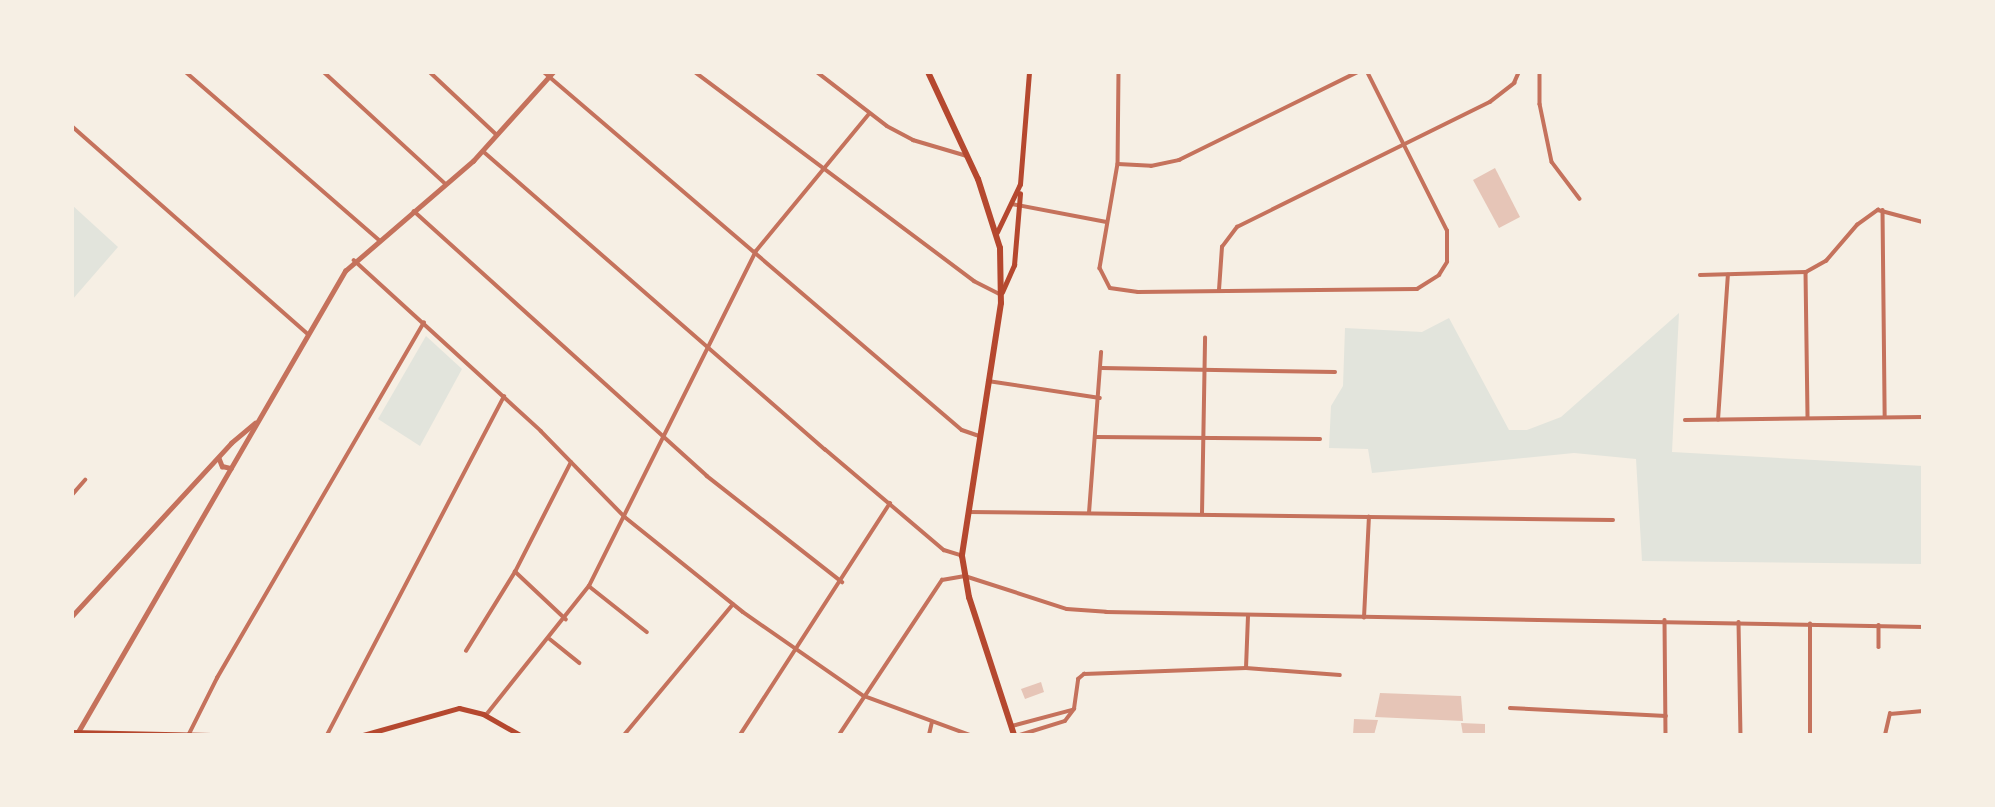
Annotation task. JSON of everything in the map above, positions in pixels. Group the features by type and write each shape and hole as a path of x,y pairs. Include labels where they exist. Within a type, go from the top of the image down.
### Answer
{"highway":[{"path":"928,72 968,157 997,232 999,294 962,556 965,576 1014,735"}],"main road":[{"path":"999,294 1014,265 1021,206 1019,189 1029,72"},
{"path":"997,232 1019,189"},
{"path":"363,735 384,733 459,708 486,715 520,735"},
{"path":"75,732 211,735"}],"street":[{"path":"186,72 379,240"},
{"path":"324,72 446,184"},
{"path":"430,72 497,135"},
{"path":"544,72 552,74 962,430 979,436"},
{"path":"695,72 825,170 999,294"},
{"path":"817,72 869,114 913,140 968,157"},
{"path":"1119,72 1118,164 1100,268 1110,288 1417,289 1439,275 1448,254 1447,231 1367,72"},
{"path":"1118,164 1151,166 1179,160 1358,72"},
{"path":"1219,290 1222,247 1237,227 1490,102 1514,83 1519,72"},
{"path":"1540,72 1540,104 1552,162 1580,200"},
{"path":"75,732 244,450 255,422 354,260 483,151 552,74"},
{"path":"486,715 566,620 589,586 756,250 869,114"},
{"path":"72,126 308,334"},
{"path":"483,151 944,550 962,556"},
{"path":"1013,204 1106,222"},
{"path":"1700,275 1806,272 1826,261 1857,225 1883,209 1923,222"},
{"path":"1883,209 1885,417"},
{"path":"414,211 749,512 842,582"},
{"path":"354,260 504,397 625,517 733,604 795,651 864,696 970,735"},
{"path":"1806,272 1808,418"},
{"path":"1718,420 1728,275"},
{"path":"186,734 424,323"},
{"path":"1202,514 1205,338"},
{"path":"1089,513 1100,398 1101,352"},
{"path":"1102,368 1335,372"},
{"path":"988,381 1100,398"},
{"path":"327,735 504,397"},
{"path":"1685,420 1923,417"},
{"path":"72,616 230,443 255,422"},
{"path":"1096,437 1320,439"},
{"path":"230,443 240,442 244,450"},
{"path":"218,457 222,466 233,468"},
{"path":"466,651 515,572 571,462"},
{"path":"72,495 85,480"},
{"path":"740,735 842,582 890,503"},
{"path":"967,512 1613,520"},
{"path":"1364,618 1369,517"},
{"path":"515,572 566,620"},
{"path":"839,735 942,580 965,576 1067,609 1248,616 1665,620 1923,627"},
{"path":"589,586 647,632"},
{"path":"624,735 733,604"},
{"path":"1247,667 1248,616"},
{"path":"1665,620 1666,735"},
{"path":"1739,622 1741,735"},
{"path":"1810,624 1810,735"},
{"path":"1879,625 1879,647"},
{"path":"550,639 580,663"},
{"path":"1020,735 1065,721 1074,709 1078,679 1084,674 1247,667 1340,675"},
{"path":"1510,708 1666,716"},
{"path":"1011,727 1074,709"},
{"path":"1885,735 1890,714 1923,712"},
{"path":"929,735 932,722"}],"shaded area":[{"path":"72,205 118,247 72,300"},
{"path":"1679,313 1672,452 1923,466 1923,564 1642,561 1636,459 1574,453 1372,473 1368,449 1329,448 1331,406 1343,386 1345,328 1422,332 1449,318 1509,430 1527,430 1561,417"},
{"path":"426,336 462,369 420,446 378,419"}],"building":[{"path":"1495,168 1520,217 1499,228 1473,180"},
{"path":"1041,682 1044,692 1025,699 1021,689"},
{"path":"1380,693 1461,696 1463,721 1375,717"},
{"path":"1354,719 1378,720 1374,735 1353,735"},
{"path":"1461,723 1485,724 1485,735 1463,735"}]}
